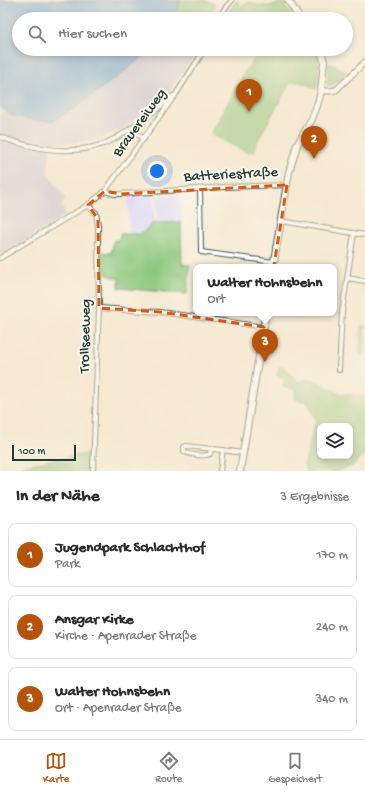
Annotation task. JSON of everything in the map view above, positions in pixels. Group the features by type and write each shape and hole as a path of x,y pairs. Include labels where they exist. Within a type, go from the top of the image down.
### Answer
{"main road":[{"path":"288,0 296,12"},
{"path":"274,264 287,185 297,145 312,119 321,91 324,62 323,56"},
{"path":"240,471 266,316"}],"street":[{"path":"222,12 232,0"},
{"name":"Brauereiweg","path":"88,205 105,191 176,94 200,56"},
{"path":"321,91 336,90 365,62"},
{"path":"0,137 34,148 48,150 78,149 103,143 115,138 131,128 176,94"},
{"path":"131,128 144,139"},
{"name":"Batteriestraße","path":"105,191 114,194 121,194 287,185"},
{"path":"200,189 201,252 274,264"},
{"path":"0,258 88,205"},
{"name":"Trollseeweg","path":"88,205 96,213 98,219 99,308 93,471"},
{"path":"281,221 365,235"},
{"path":"339,370 342,312 354,233"},
{"path":"347,278 365,281"},
{"path":"99,308 149,311 264,328"},
{"path":"211,449 210,454 206,455 187,453 184,451 184,447 186,446 223,450 243,453"},
{"path":"220,471 223,450"}],"highlighted area":[{"path":"287,185 264,327 160,312 99,308 98,219 88,205 105,191 121,194"}],"shaded area":[{"path":"143,56 194,56 186,69 170,89 148,109 122,129 100,139 77,143 51,143 48,174 66,199 61,204 66,215 0,256 0,106 10,115 32,120 53,121 75,108"},
{"path":"180,194 181,222 157,223 157,196"},
{"path":"154,196 154,223 140,234 129,234 128,197"}],"green space":[{"path":"181,0 203,0 215,4 212,12 177,11"},
{"path":"237,0 241,6 250,2 266,6 282,2 289,12 229,12"},
{"path":"257,56 317,56 319,78 316,89 300,82 290,83 256,143 255,152 246,152 211,134 244,73"},
{"path":"329,63 347,72 331,87 327,85"},
{"path":"181,222 182,264 190,265 187,294 119,288 119,279 102,273 102,252 111,253 114,240 119,240 120,234 140,234 154,223"},
{"path":"361,326 365,326 365,355 360,354"},
{"path":"279,367 284,367 298,382 311,379 341,394 363,396 365,398 365,454 353,466 337,471 306,471 307,468 304,467 316,419 307,402 295,399 296,389 283,387 285,378 277,376"},
{"path":"87,454 87,471 24,471 24,465"}],"water":[{"path":"0,0 180,0 176,12 12,12 12,56 143,56 75,108 53,121 32,120 10,115 0,106"}],"place":[{"name":"Jugendpark Schlachthof","path":"249,112"},
{"name":"Ansgar Kirke","path":"314,159"},
{"name":"Walter Hohnsbehn","path":"265,362"}]}
